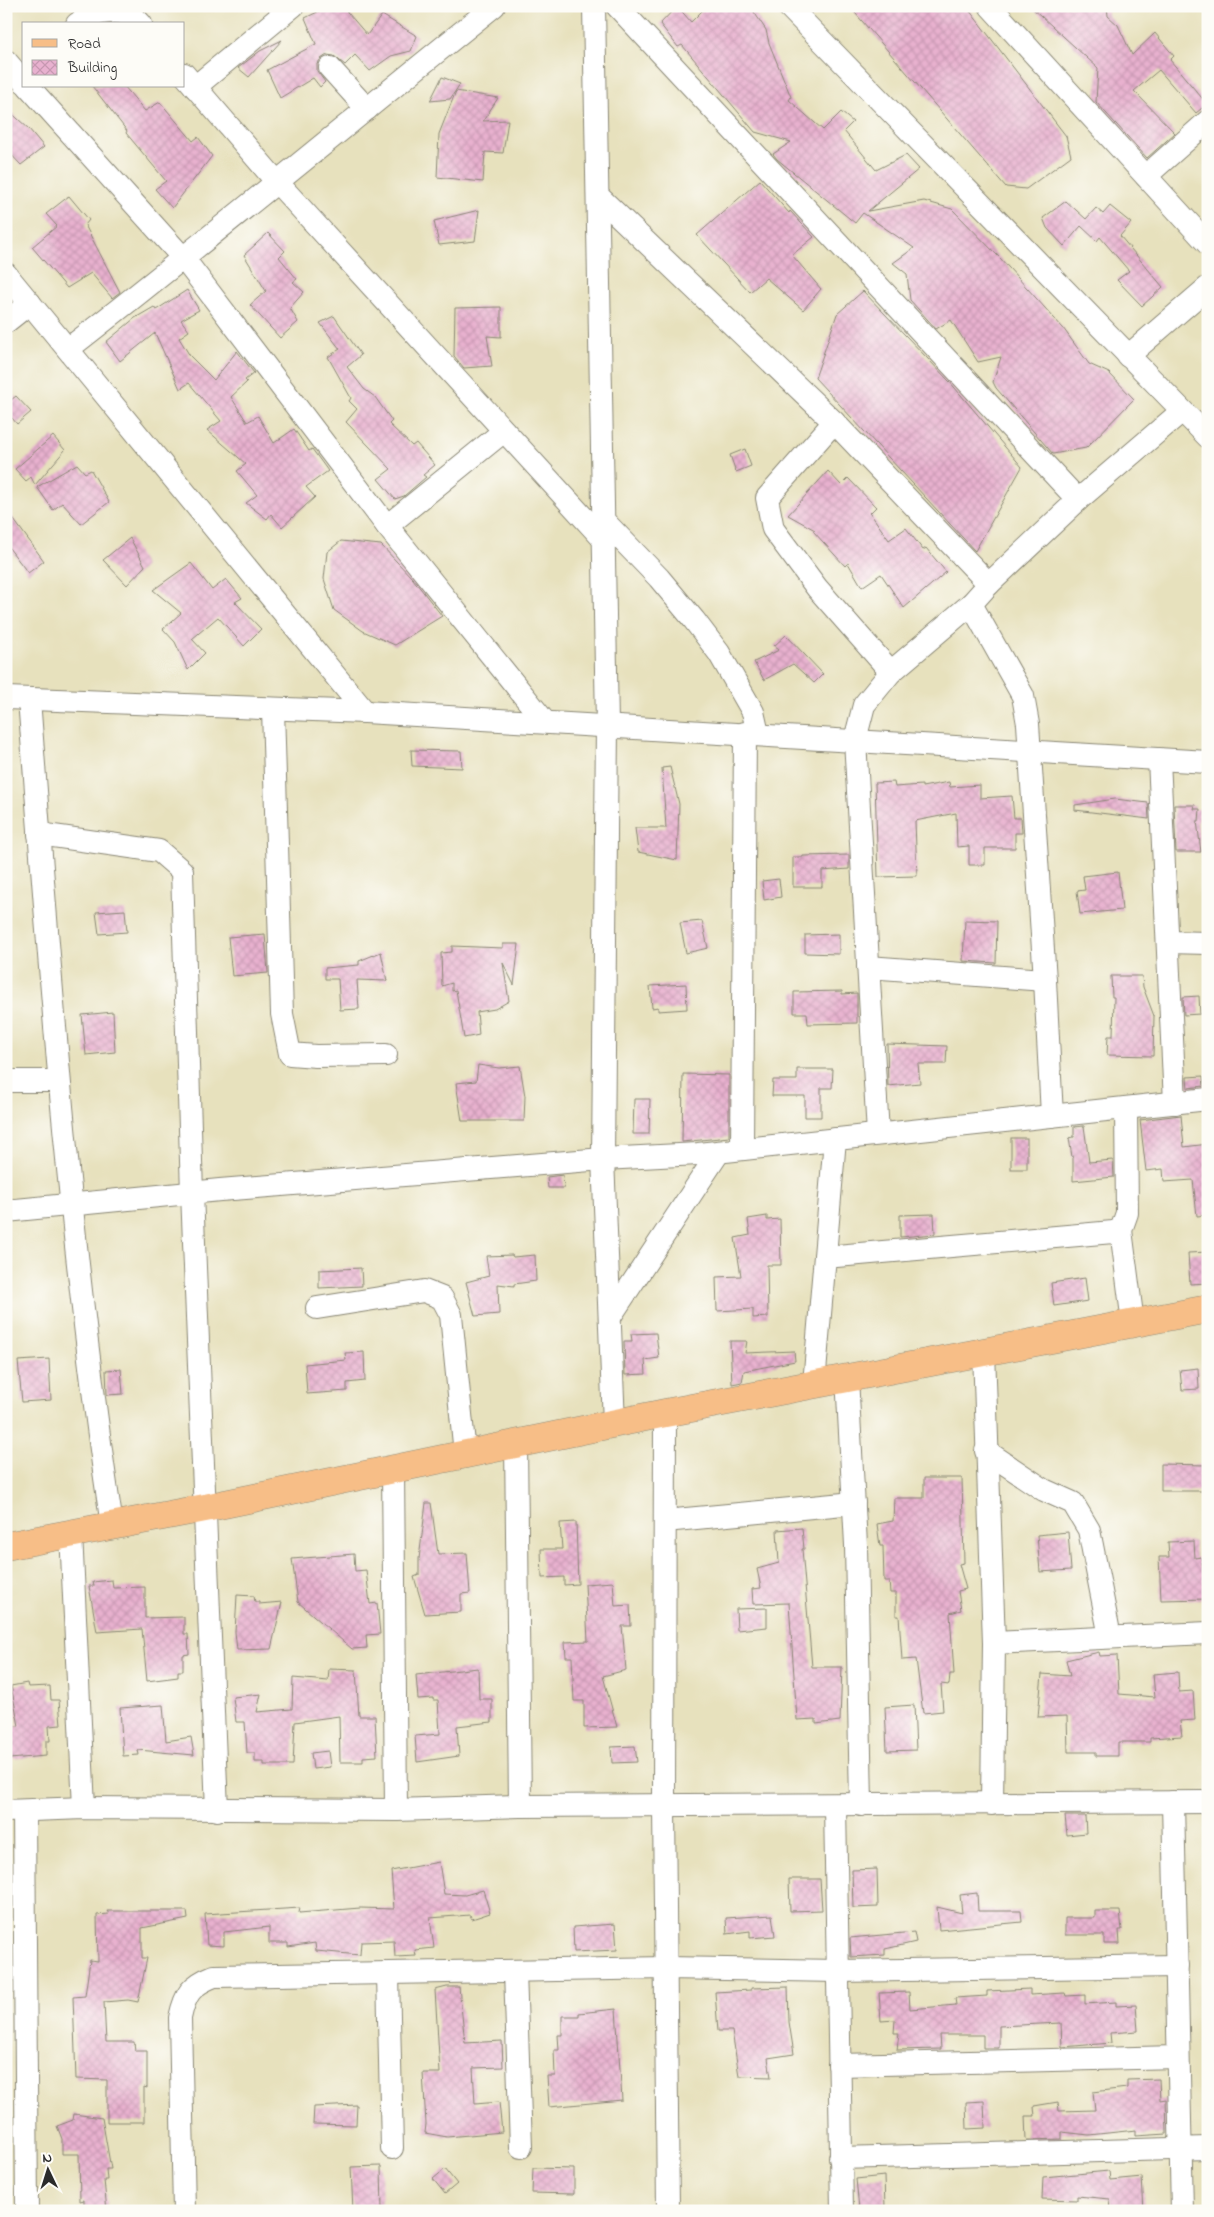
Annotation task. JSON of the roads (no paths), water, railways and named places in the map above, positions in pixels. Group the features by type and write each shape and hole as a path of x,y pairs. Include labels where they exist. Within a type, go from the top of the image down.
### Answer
{"main road":[{"path":"6,1546 205,1508 393,1468 847,1377 1208,1309"}],"street":[{"path":"294,6 190,80 276,181 504,430 604,530 659,578 719,653 753,712 742,1149"},
{"path":"68,349 184,259 276,181 494,6"},
{"path":"594,6 607,725 603,1159 614,1423"},
{"path":"617,6 1078,500"},
{"path":"788,6 1208,437"},
{"path":"990,6 1208,244"},
{"path":"80,22 102,12 120,13 137,19 139,22"},
{"path":"330,68 367,109"},
{"path":"29,88 184,259 387,526 545,722"},
{"path":"1146,176 1208,121"},
{"path":"598,196 834,422 989,584"},
{"path":"6,274 365,712"},
{"path":"1128,356 1208,287"},
{"path":"6,322 30,302"},
{"path":"878,1134 855,740 864,705 891,672 971,604 989,584 1078,500 1182,411"},
{"path":"834,422 767,498 773,529 817,588 891,672"},
{"path":"387,526 504,430"},
{"path":"971,604 1023,696 1028,724 1046,980 1052,1116"},
{"path":"6,698 365,712 855,740 1029,753 1208,762"},
{"path":"28,699 72,1204 96,1417 112,1526"},
{"path":"273,709 282,1014 290,1054 316,1056 386,1055"},
{"path":"1159,759 1175,1102"},
{"path":"39,834 159,850 182,870 192,1192 217,1810"},
{"path":"1168,942 1208,943"},
{"path":"868,967 1046,980"},
{"path":"6,1082 60,1081"},
{"path":"6,1211 192,1192 603,1159 719,1152 1175,1102 1208,1100"},
{"path":"1126,1108 1127,1213 1121,1230 1133,1323"},
{"path":"814,1384 835,1139"},
{"path":"610,1317 719,1152"},
{"path":"825,1257 1121,1230"},
{"path":"317,1308 424,1291 442,1298 451,1315 465,1454"},
{"path":"984,1351 994,1642 992,1804"},
{"path":"847,1377 854,1503 861,1805"},
{"path":"665,1413 664,1806 668,2211"},
{"path":"516,1443 520,1806"},
{"path":"986,1451 1044,1490 1073,1503 1089,1530 1110,1637"},
{"path":"393,1468 396,1810"},
{"path":"664,1521 854,1503"},
{"path":"71,1534 84,1808"},
{"path":"994,1642 1208,1633"},
{"path":"1173,1802 1182,2211"},
{"path":"27,2211 15,1811 84,1808 396,1810 520,1806 1208,1802"},
{"path":"835,1805 842,2211"},
{"path":"184,2211 180,2018 184,2000 197,1982 214,1976 666,1968 837,1972 1177,1966"},
{"path":"515,1971 521,2147"},
{"path":"388,1974 392,2148"},
{"path":"839,2065 1178,2056"},
{"path":"840,2158 1208,2148"}]}
